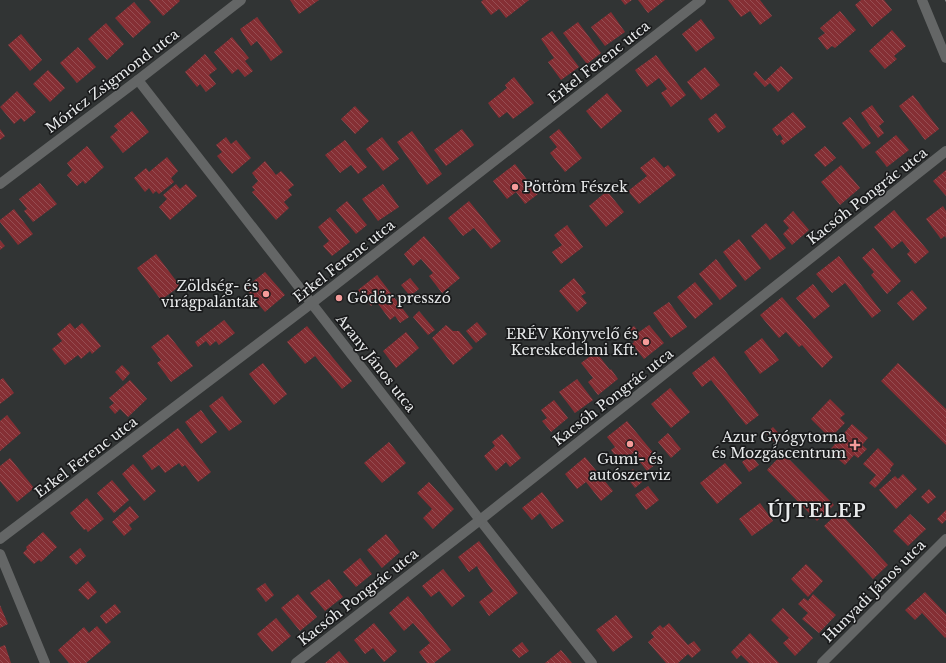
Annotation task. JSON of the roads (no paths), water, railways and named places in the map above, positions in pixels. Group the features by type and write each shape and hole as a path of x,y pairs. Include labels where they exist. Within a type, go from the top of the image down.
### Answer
{"street":[{"name":"Móricz Zsigmond utca","path":"0,184 241,0"},
{"name":"Erkel Ferenc utca","path":"0,539 312,303 701,0"},
{"path":"922,0 946,58"},
{"name":"Arany János utca","path":"138,80 592,663"},
{"name":"Kacsóh Pongrác utca","path":"296,663 480,520 946,151"},
{"name":"Hunyadi János utca","path":"822,663 946,539"},
{"path":"0,554 45,663"}],"place":[{"name":"Pöttöm Fészek","path":"515,187"},
{"name":"Zöldség- és virágpalánták","path":"266,294"},
{"name":"Gödör presszó","path":"339,298"},
{"name":"ERÉV Könyvelő és Kereskedelmi Kft.","path":"646,342"},
{"name":"Gumi- és autószerviz","path":"630,444"},
{"name":"Azur Gyógytorna és Mozgáscentrum","path":"855,445"}],"district":[{"name":"ÚJTELEP","path":"817,511"}]}
